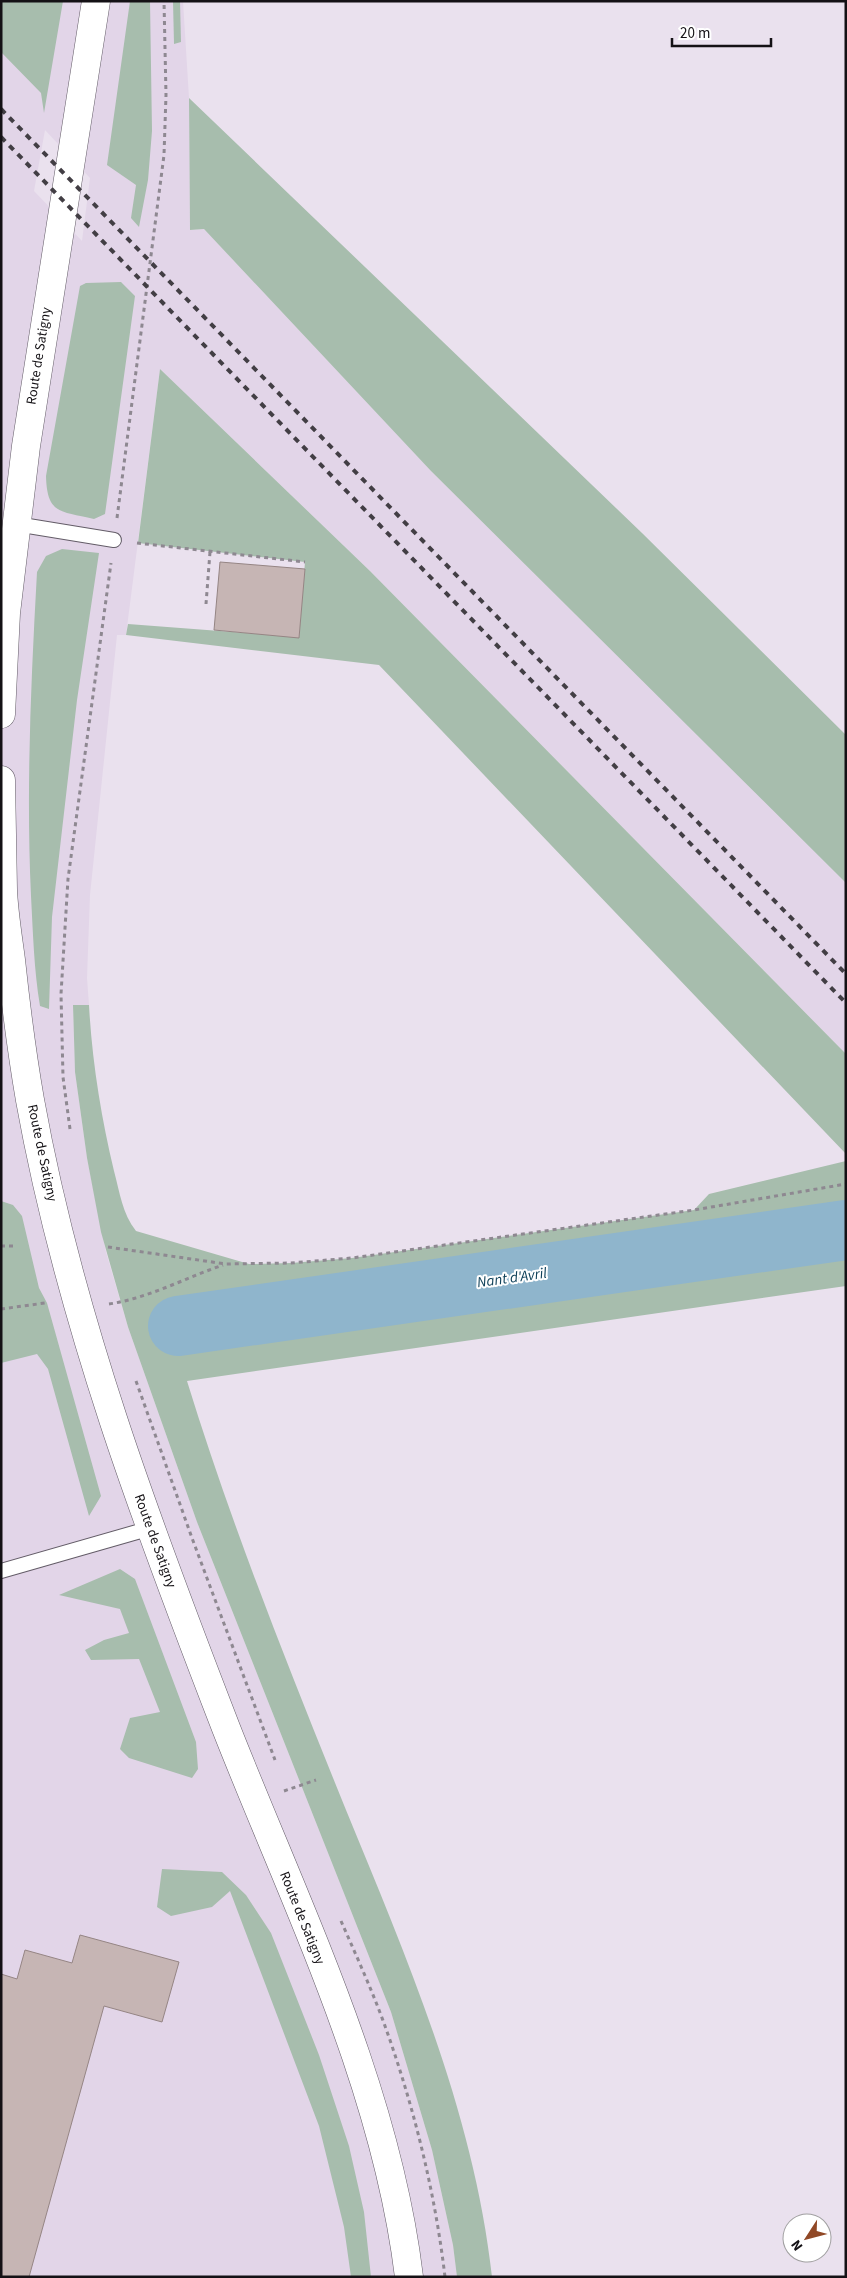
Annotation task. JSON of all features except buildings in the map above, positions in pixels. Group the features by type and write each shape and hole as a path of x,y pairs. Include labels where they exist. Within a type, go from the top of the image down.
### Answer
{"street":[{"name":"Route de Satigny","path":"1,714 6,613 16,524 52,272 96,1"},
{"name":"Route de Satigny","path":"1,780 4,894 30,1101 58,1232 76,1301 118,1436 150,1528 248,1783 343,2018 371,2098 392,2179 409,2277"}],"lane":[{"path":"16,524 114,540"},
{"path":"1,1572 150,1528"}],"path":[{"path":"70,1134 64,1077 61,994 68,879 164,155 166,95 164,1"},
{"path":"114,540 305,562"},
{"path":"206,604 210,552"},
{"path":"108,1248 226,1264 291,1263 352,1258 694,1210 846,1184"},
{"path":"1,1246 14,1246"},
{"path":"110,1304 149,1295 183,1279 226,1264"},
{"path":"107,1295 112,1312"},
{"path":"1,1309 76,1301"},
{"path":"134,1374 192,1538 276,1762"},
{"path":"283,1780 290,1799"},
{"path":"339,1916 385,2025 408,2098 429,2181 445,2277"}],"shaded area":[{"path":"1,1 183,1 189,98 190,230 204,229 431,471 846,883 846,1054 370,571 160,369 126,635 117,635 90,895 87,978 89,1005 73,1005 75,1072 87,1158 106,1252 128,1327 197,1522 391,2012 432,2150 453,2245 457,2277 1,2277","holes":["45,130 90,178 82,241 34,191"]}],"green space":[{"path":"1,1 63,1 44,113 41,93 1,52"},
{"path":"130,1 150,1 152,131 148,180 139,227 131,218 136,185 107,165"},
{"path":"173,1 180,1 181,42 174,44"},
{"path":"189,98 642,533 846,735 846,883 431,471 204,229 190,230"},
{"path":"121,282 135,296 105,514 94,519 65,512 53,505 49,498 46,476 80,286 86,283"},
{"path":"160,369 370,571 846,1054 846,1154 379,665 126,635 128,624 299,637 305,562 138,543"},
{"path":"62,549 99,553 77,700 52,917 49,1009 40,1006 34,951 29,815 30,734 37,572 46,556"},
{"path":"73,1005 89,1005 95,1068 105,1130 122,1202 131,1224 136,1231 249,1264 352,1258 694,1210 709,1194 846,1161 846,1214 159,1310 171,1313 176,1344 846,1248 846,1286 187,1381 204,1436 262,1597 303,1704 415,1981 436,2039 470,2156 483,2216 492,2277 457,2277 453,2245 432,2150 391,2012 197,1522 128,1327 101,1232 87,1158 75,1072"},
{"path":"1,1201 13,1205 22,1216 39,1288 47,1303 101,1496 89,1516 48,1369 37,1354 1,1363"},
{"path":"120,1569 135,1579 196,1742 198,1769 192,1778 129,1758 120,1749 130,1718 160,1712 139,1659 91,1660 85,1650 104,1640 129,1633 120,1609 59,1595"},
{"path":"162,1869 222,1872 246,1895 271,1933 319,2055 349,2146 364,2212 371,2277 351,2277 344,2227 319,2126 230,1891 212,1907 171,1916 157,1907"}],"waterway":[{"name":"Nant d'Avril","path":"178,1326 846,1230"}],"railway":[{"path":"1,109 846,974"},
{"path":"1,137 846,1003"}]}
